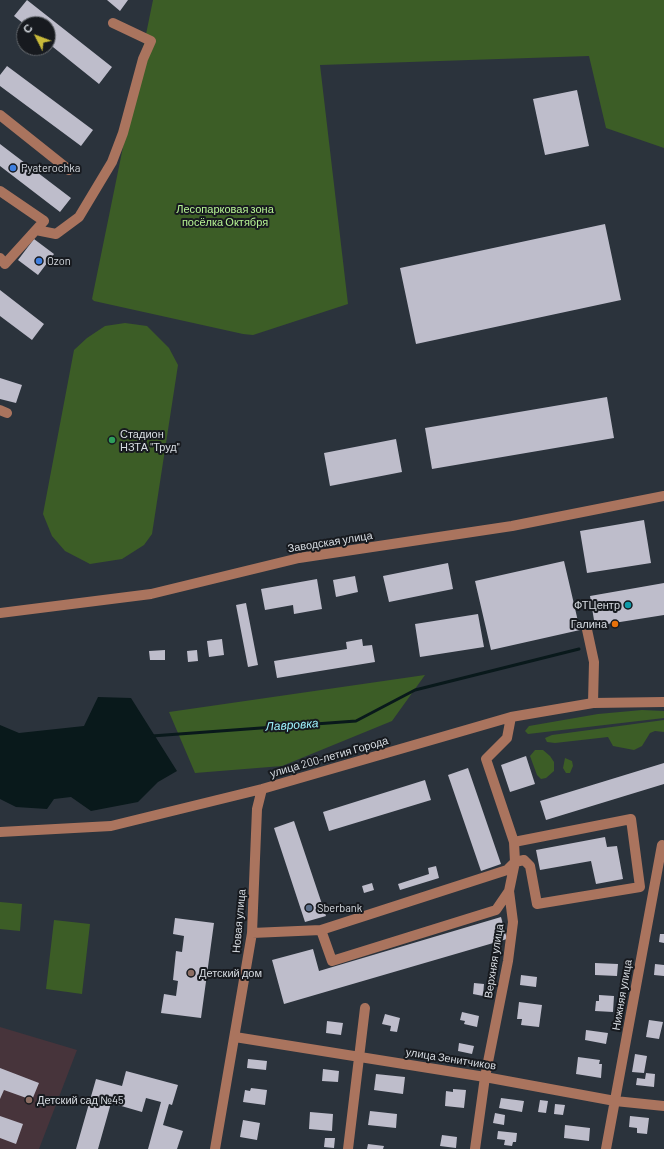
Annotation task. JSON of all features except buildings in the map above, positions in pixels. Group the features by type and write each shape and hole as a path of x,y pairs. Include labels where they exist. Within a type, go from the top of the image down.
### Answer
{"street":[{"path":"36,230 56,234 79,216 112,162 123,133 143,59 151,41 113,23"},
{"path":"0,115 69,170"},
{"path":"0,191 44,222 5,264 0,258"},
{"name":"Заводская улица","path":"0,613 151,594 299,558 512,526 664,496"},
{"path":"586,625 594,662 593,703"},
{"name":"улица 200-летия Города","path":"0,832 111,826 262,789 511,717 593,703 664,702"},
{"name":"Верхняя улица","path":"475,1149 485,1077 508,961 513,922 509,891 515,862 514,842 486,759 507,738 511,717"},
{"name":"Новая улица","path":"215,1149 252,933 257,810 262,789"},
{"path":"252,933 321,930 507,870 515,862 524,860 530,866 537,904 640,887 631,819 514,842"},
{"name":"Нижняя улица","path":"606,1149 662,845"},
{"path":"321,930 332,961 496,910 509,891"},
{"path":"348,1149 365,1008"},
{"name":"улица Зенитчиков","path":"235,1037 485,1077 615,1101 664,1106"}],"shaded area":[{"path":"98,697 131,698 177,771 158,782 138,802 91,811 71,797 54,799 47,809 16,807 0,799 0,725 19,733 84,726"},
{"name":"Детский сад №45","path":"0,1027 77,1050 39,1149 0,1149"}],"green space":[{"name":"Лесопарковая зона посёлка Октября","path":"153,0 664,0 664,148 606,128 589,56 320,65 348,304 253,335 94,301 92,299"},
{"name":"Стадион НЗТА \"Труд\"","path":"125,323 147,326 169,348 178,365 152,534 144,545 122,559 90,564 65,551 52,536 43,514 74,350 87,338 105,326"},
{"path":"425,675 392,721 282,766 195,773 169,712"},
{"path":"642,710 664,711 664,718 528,734 525,731 529,726 598,714"},
{"path":"664,720 664,732 655,731 650,733 642,746 634,750 613,746 608,737 555,743 547,742 545,738 552,735"},
{"path":"535,750 543,750 554,762 554,771 546,778 541,779 537,775 530,756"},
{"path":"565,758 572,761 573,766 570,773 566,773 563,768"},
{"path":"0,902 22,904 20,931 0,929"},
{"path":"54,920 90,924 82,994 46,989"}],"waterway":[{"name":"Лавровка","path":"152,736 356,721 415,690 579,649"}],"place":[{"name":"Pyaterochka","path":"13,168"},
{"name":"Ozon","path":"39,261"},
{"name":"Стадион НЗТА \"Труд\"","path":"112,440"},
{"name":"ФТЦентр","path":"628,605"},
{"name":"Галина","path":"615,624"},
{"name":"Sberbank","path":"309,908"},
{"name":"Детский дом","path":"191,973"},
{"name":"Детский сад №45","path":"29,1100"}]}
